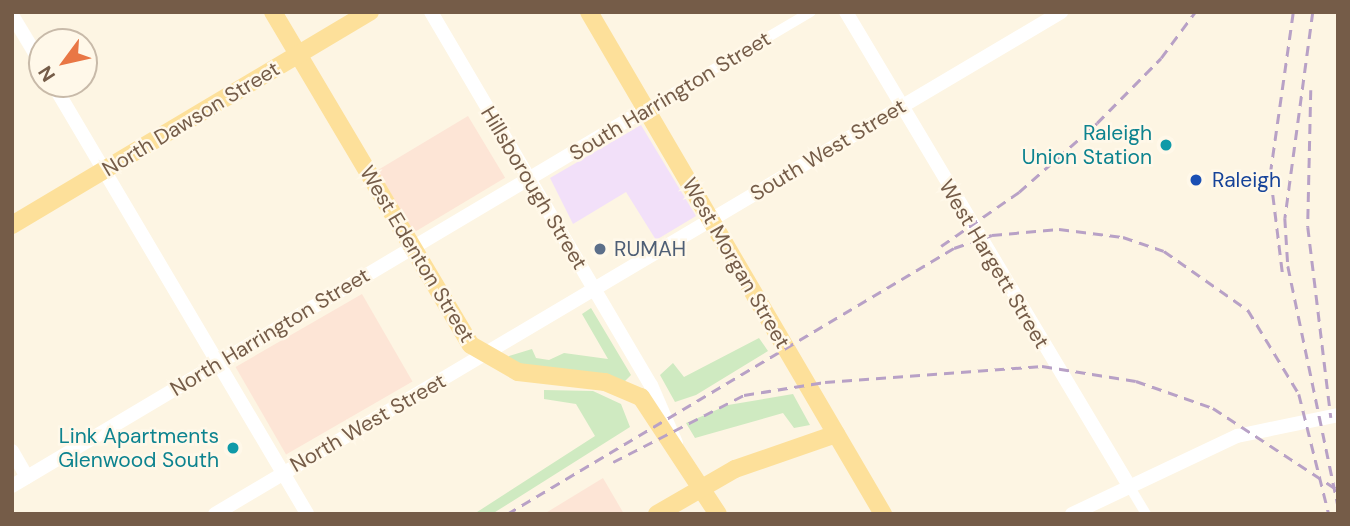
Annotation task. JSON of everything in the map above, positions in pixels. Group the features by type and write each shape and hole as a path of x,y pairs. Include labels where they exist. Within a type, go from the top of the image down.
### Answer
{"main road":[{"name":"West Edenton Street","path":"272,12 463,335 484,355 524,373 599,380 643,389"},
{"name":"North Dawson Street","path":"12,225 370,12"},
{"name":"West Morgan Street","path":"589,12 883,514"},
{"path":"643,389 718,514"},
{"path":"657,514 702,487 756,460 835,434"}],"street":[{"name":"Hillsborough Street","path":"431,12 594,289 635,365 643,389"},
{"name":"South Harrington Street","path":"529,179 811,12"},
{"name":"West Hargett Street","path":"846,12 1146,514"},
{"name":"South West Street","path":"594,289 1062,12"},
{"path":"12,15 28,42"},
{"path":"61,98 307,514"},
{"name":"North Harrington Street","path":"12,486 529,179"},
{"name":"North West Street","path":"215,514 594,289"},
{"path":"1072,514 1128,484 1237,436 1338,415"},
{"path":"12,452 27,477"}],"shaded area":[{"path":"468,116 505,178 414,232 377,171"},
{"path":"641,125 696,216 656,240 626,192 573,224 550,178"},
{"path":"362,294 412,381 286,454 236,367"},
{"path":"603,478 624,514 544,514"}],"green space":[{"path":"591,308 631,375 624,382 509,365 509,356 532,349 536,358 549,360 564,353 608,359 582,314"},
{"path":"759,338 768,351 696,395 675,402 660,375 673,363 684,377"},
{"path":"544,390 593,391 621,404 630,427 492,514 474,514 595,436 576,404 544,399"},
{"path":"793,394 810,425 794,428 783,413 695,438 686,423 728,405"}],"railway":[{"path":"941,246 1019,192 1097,123 1161,58 1195,12"},
{"path":"1282,272 1270,174 1293,12"},
{"path":"1313,12 1285,218 1288,266 1338,506"},
{"path":"1311,90 1308,227 1331,418"},
{"path":"507,514 954,248 992,235 1059,229 1123,237 1164,251 1248,310 1299,394 1329,514"},
{"path":"613,462 744,395 825,382 1042,366 1136,381 1213,408 1338,490"}],"place":[{"name":"Raleigh Union Station","path":"1166,145"},
{"name":"Raleigh","path":"1196,180"},
{"name":"RUMAH","path":"600,249"},
{"name":"Link Apartments Glenwood South","path":"233,448"}]}
